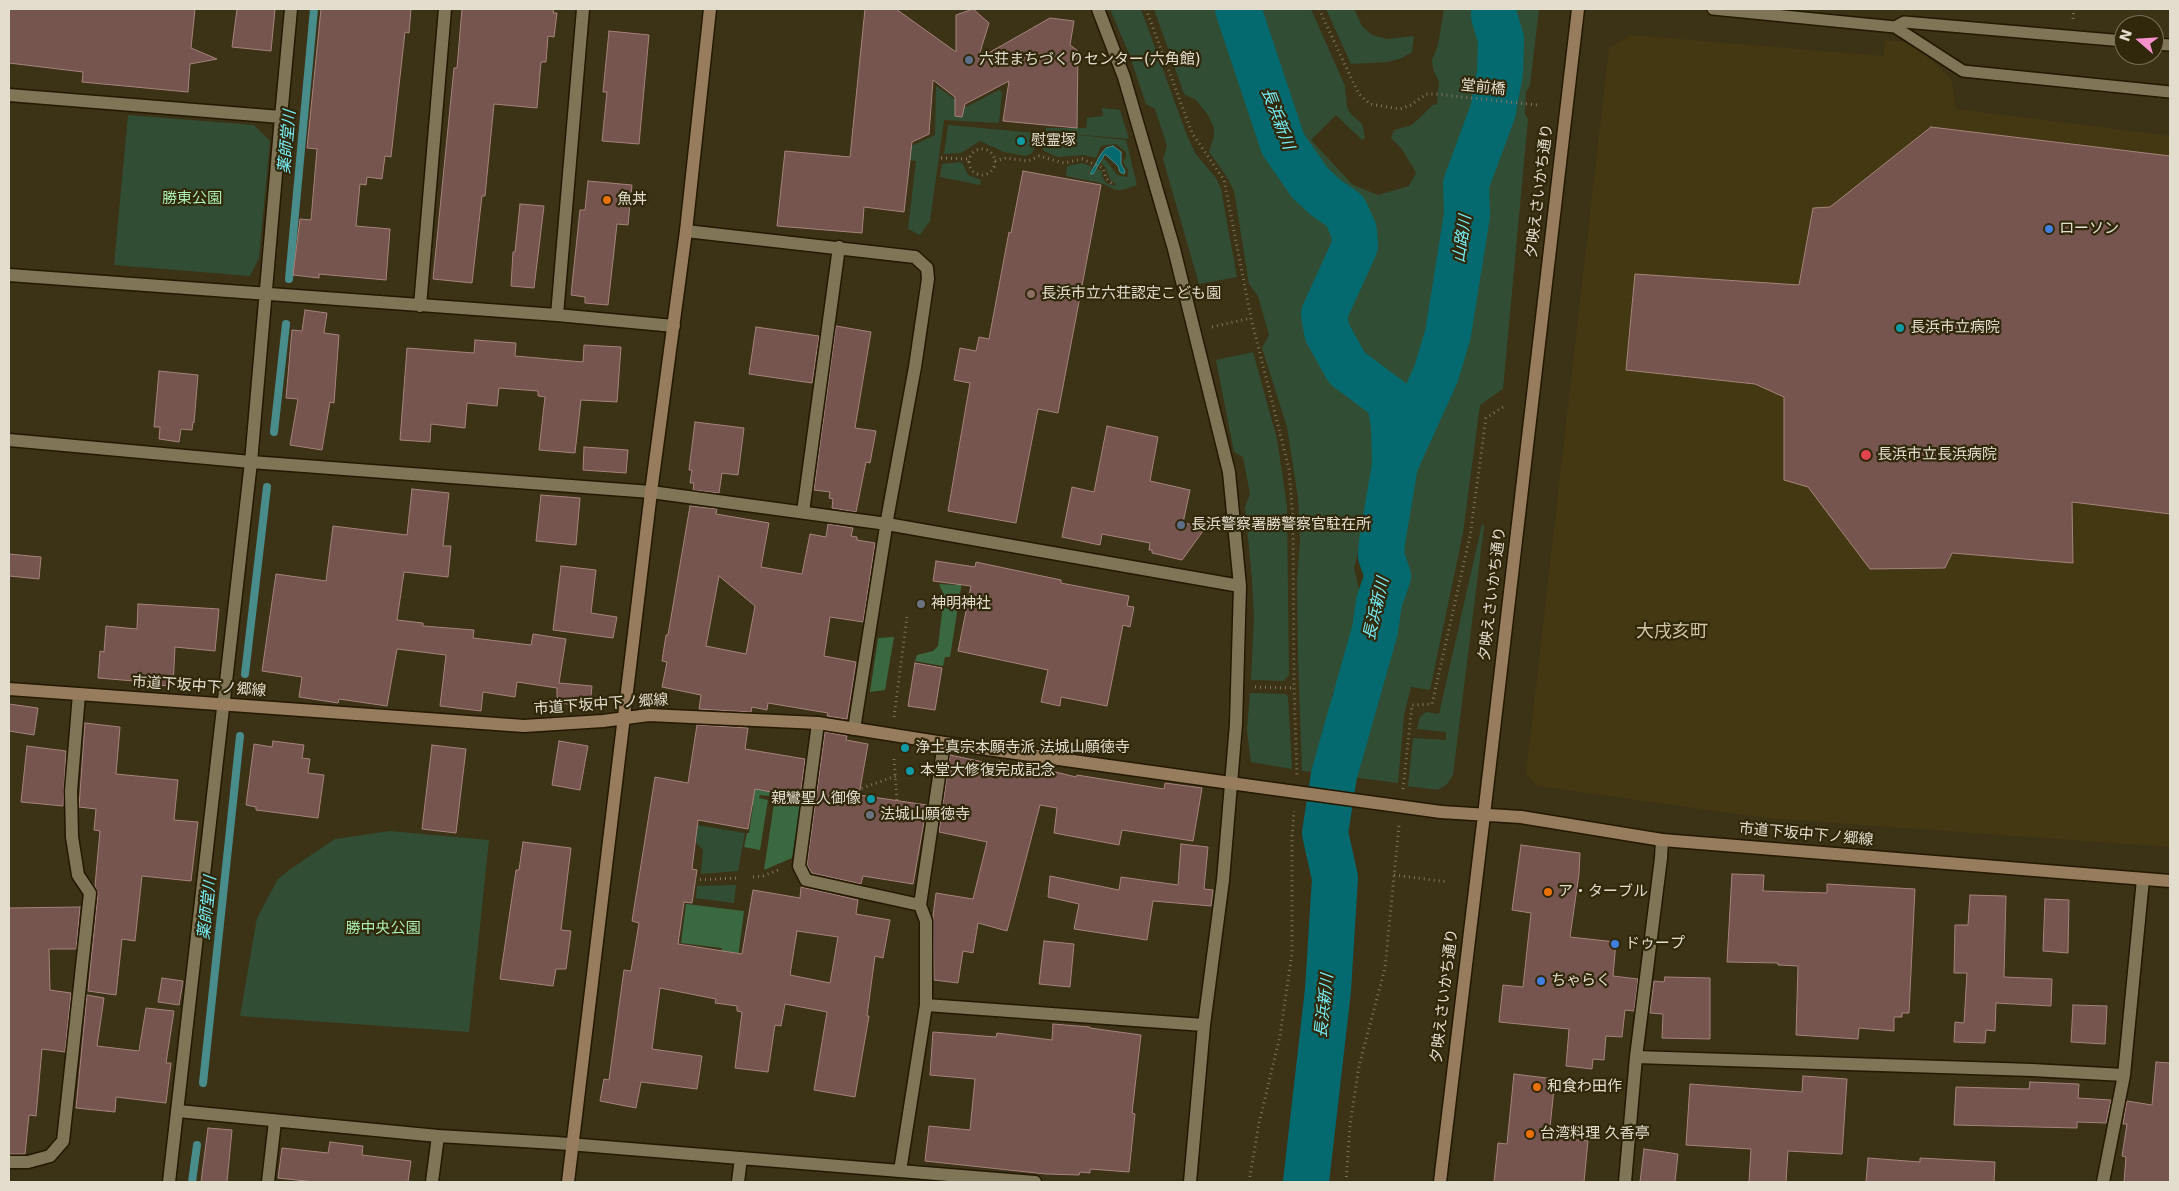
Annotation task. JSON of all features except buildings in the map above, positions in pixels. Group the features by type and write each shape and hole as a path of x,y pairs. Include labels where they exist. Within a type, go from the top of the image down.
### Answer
{"street":[{"path":"169,1182 251,462 291,9"},
{"path":"420,306 445,9"},
{"path":"557,315 583,9"},
{"path":"568,1182 652,492 686,231 710,9"},
{"path":"1098,9 1124,77 1174,249 1229,472 1240,586 1236,724 1223,880 1204,1025 1190,1182"},
{"name":"夕映えさいかち通り","path":"1440,1182 1578,9"},
{"path":"9,95 281,117"},
{"path":"686,231 915,257 924,263 928,273 915,366 854,729"},
{"path":"802,512 839,247"},
{"path":"9,275 557,315 674,326"},
{"path":"9,440 251,462 652,492 887,524 1240,586"},
{"name":"市道下坂中下ノ郷線","path":"9,689 524,726 624,718 649,714 818,724 1441,812 1521,817 1662,840 2170,881"},
{"path":"9,1162 28,1162 50,1156 63,1142 90,893 78,875 72,837 71,791 79,694"},
{"path":"818,724 799,861 799,866 806,880 920,905"},
{"path":"900,1171 926,1005 926,921 920,905 944,743"},
{"path":"1625,1182 1636,1057 1662,840"},
{"path":"2103,1182 2124,1075 2143,879"},
{"path":"926,1005 1204,1025"},
{"path":"1636,1057 2124,1075"},
{"path":"178,1112 438,1136 1035,1182"},
{"path":"268,1182 275,1121"},
{"path":"432,1182 438,1136"},
{"path":"738,1182 741,1158"}],"lane":[{"path":"1712,9 1895,27 1962,71 2170,92"},
{"path":"1895,27 1904,22 2114,40"}],"path":[{"path":"1146,9 1192,133 1224,180 1251,318 1289,469 1293,521 1294,688 1297,778"},
{"name":"堂前橋","path":"1319,9 1342,62 1359,94 1370,104 1400,109 1411,105 1426,94 1436,94 1537,105"},
{"path":"981,149 990,152 994,161 991,170 982,174 973,171 969,165 969,159 975,151 981,149"},
{"path":"994,161 1006,158 1028,161 1039,156 1064,163 1082,159 1103,168 1110,183 1113,185"},
{"path":"942,158 969,159"},
{"path":"1209,328 1251,318"},
{"path":"1403,790 1412,705 1432,704 1470,536 1486,418 1506,405"},
{"path":"892,735 907,616"},
{"path":"1251,686 1294,688"},
{"path":"894,759 897,801"},
{"path":"857,790 896,776"},
{"path":"1249,1182 1259,1123 1280,1036 1292,953 1292,836 1295,807"},
{"path":"1346,1182 1350,1124 1359,1066 1385,968 1400,818"},
{"path":"1394,875 1448,882"},
{"path":"753,877 763,876"},
{"path":"695,880 738,878"}],"shaded area":[{"name":"長浜市立長浜病院","path":"1631,35 1883,56 1885,40 1914,43 1951,79 1956,109 2170,136 2170,847 1766,818 1537,786 1526,774 1609,48"}],"green space":[{"path":"1110,9 1141,9 1186,133 1195,153 1216,178 1221,189 1237,277 1199,284 1163,159 1167,146 1155,109 1146,104 1130,56"},
{"path":"1154,9 1231,9 1261,97 1268,127 1265,131 1269,145 1286,168 1292,184 1330,207 1344,225 1348,240 1346,250 1335,274 1313,313 1310,327 1312,335 1325,338 1345,378 1385,400 1388,408 1391,449 1383,474 1384,495 1373,526 1362,539 1354,568 1360,593 1365,605 1370,610 1368,629 1356,681 1339,684 1332,694 1332,715 1329,730 1331,746 1326,774 1302,771 1298,656 1297,581 1300,540 1298,498 1287,427 1262,348 1269,335 1258,296 1249,284 1234,191 1227,177 1209,152 1214,136 1214,128 1208,115 1196,100 1184,94"},
{"path":"1245,9 1311,9 1345,86 1347,107 1350,113 1362,124 1365,137 1362,140 1336,115 1311,140 1353,185 1378,195 1409,186 1416,173 1402,149 1391,138 1394,130 1412,125 1433,105 1437,104 1439,82 1433,69 1432,60 1438,45 1444,9 1483,9 1483,32 1496,52 1493,81 1487,111 1462,180 1461,196 1463,210 1436,354 1424,393 1415,401 1415,410 1403,443 1398,442 1399,421 1391,396 1356,372 1345,359 1336,338 1332,313 1336,299 1355,271 1358,255 1363,243 1362,234 1349,206 1321,180 1289,141 1283,118"},
{"path":"1326,9 1354,9 1362,26 1372,35 1387,39 1414,36 1412,52 1402,58 1388,62 1351,64"},
{"path":"1504,9 1539,9 1530,85 1526,92 1525,114 1528,119 1503,389 1480,405 1463,533 1430,690 1411,687 1404,715 1398,783 1343,776 1348,754 1371,687 1375,644 1384,608 1394,600 1400,581 1399,559 1395,538 1399,522 1401,473 1438,396 1449,367 1449,347 1460,316 1470,228 1471,185 1498,115 1503,89 1508,40 1504,24"},
{"path":"936,86 966,107 999,90 1002,92 999,123 944,120 930,221 920,235 908,229 916,161 902,159 903,150 935,135"},
{"path":"1102,108 1120,110 1129,139 1049,132 1126,140 1137,185 1116,190 1101,183 1066,176 1067,166 1083,163 1092,167 1089,174 1092,175 1097,169 1102,171 1102,176 1106,183 1115,186 1116,184 1111,181 1105,167 1101,163 1103,159 1106,160 1117,175 1128,177 1128,170 1123,162 1126,152 1116,144 1101,146 1096,158 1084,155 1058,157 1044,151 1041,147 1041,140 1046,132 1046,128 1086,128 1087,118 1103,116"},
{"name":"勝東公園","path":"128,115 254,125 270,141 259,258 250,276 114,265"},
{"path":"948,125 1036,133 1036,145 1032,153 1026,156 1004,152 980,141 961,153 944,154"},
{"path":"960,162 963,164 968,175 981,180 980,185 940,177 942,164"},
{"path":"1253,352 1277,439 1287,506 1289,675 1284,681 1251,680 1254,618 1245,507 1250,494 1243,457 1234,452 1216,360"},
{"path":"1482,524 1484,526 1453,775 1447,784 1438,790 1408,786 1413,738 1446,740 1446,732 1417,729 1420,717 1426,712 1439,714"},
{"path":"958,569 964,569 950,657 945,657 943,666 915,661 917,655 933,651 938,646 944,595 939,584 956,585"},
{"path":"894,637 885,690 870,692 878,638"},
{"path":"1250,693 1285,694 1288,696 1292,769 1251,762 1247,730"},
{"path":"774,760 769,796 760,795 759,798 768,800 760,850 744,847 747,833 749,833 753,806 708,799"},
{"path":"775,797 801,801 792,858 764,870"},
{"path":"697,825 745,833 738,871 701,874 703,850 694,840"},
{"name":"勝中央公園","path":"390,831 489,840 469,1032 240,1016 257,918 278,879 335,839"},
{"path":"736,885 734,903 696,898 697,886"},
{"path":"686,904 744,911 735,981 718,979 722,948 681,943"}],"water":[{"path":"1113,146 1121,152 1121,164 1125,171 1124,174 1120,172 1118,166 1105,154 1093,174 1090,174 1101,154 1106,148"}],"waterway":[{"name":"薬師堂川","path":"289,279 314,9"},
{"name":"長浜新川","path":"1238,9 1283,144 1310,183 1325,197 1345,211 1354,231 1355,246 1324,314 1327,332 1347,368 1390,400 1394,427 1395,465 1381,556 1388,576 1379,602 1375,630 1334,775 1325,833 1335,878 1328,990 1306,1182"},
{"name":"山路川","path":"1396,462 1436,374 1448,334 1467,215 1466,184 1493,111 1500,72 1501,39 1494,16 1494,9"},
{"name":"薬師堂川","path":"274,432 286,324"},
{"name":"薬師堂川","path":"245,674 267,487"},
{"name":"薬師堂川","path":"203,1083 240,736"},
{"name":"薬師堂川","path":"192,1182 197,1145"}],"place":[{"name":"六荘まちづくりセンター(六角館)","path":"969,60"},
{"name":"慰霊塚","path":"1021,141"},
{"name":"魚丼","path":"607,200"},
{"name":"ローソン","path":"2049,229"},
{"name":"長浜市立六荘認定こども園","path":"1031,294"},
{"name":"長浜市立病院","path":"1900,328"},
{"name":"長浜市立長浜病院","path":"1866,455"},
{"name":"長浜警察署勝警察官駐在所","path":"1181,525"},
{"name":"神明神社","path":"921,604"},
{"name":"浄土真宗本願寺派 法城山願徳寺","path":"905,748"},
{"name":"本堂大修復完成記念","path":"910,771"},
{"name":"親鸞聖人御像","path":"871,799"},
{"name":"法城山願徳寺","path":"870,815"},
{"name":"ア・ターブル","path":"1548,892"},
{"name":"ドゥープ","path":"1615,944"},
{"name":"ちゃらく","path":"1541,981"},
{"name":"和食わ田作","path":"1537,1087"},
{"name":"台湾料理 久香亭","path":"1530,1134"}],"district":[{"name":"大戌亥町","path":"1672,632"}]}
